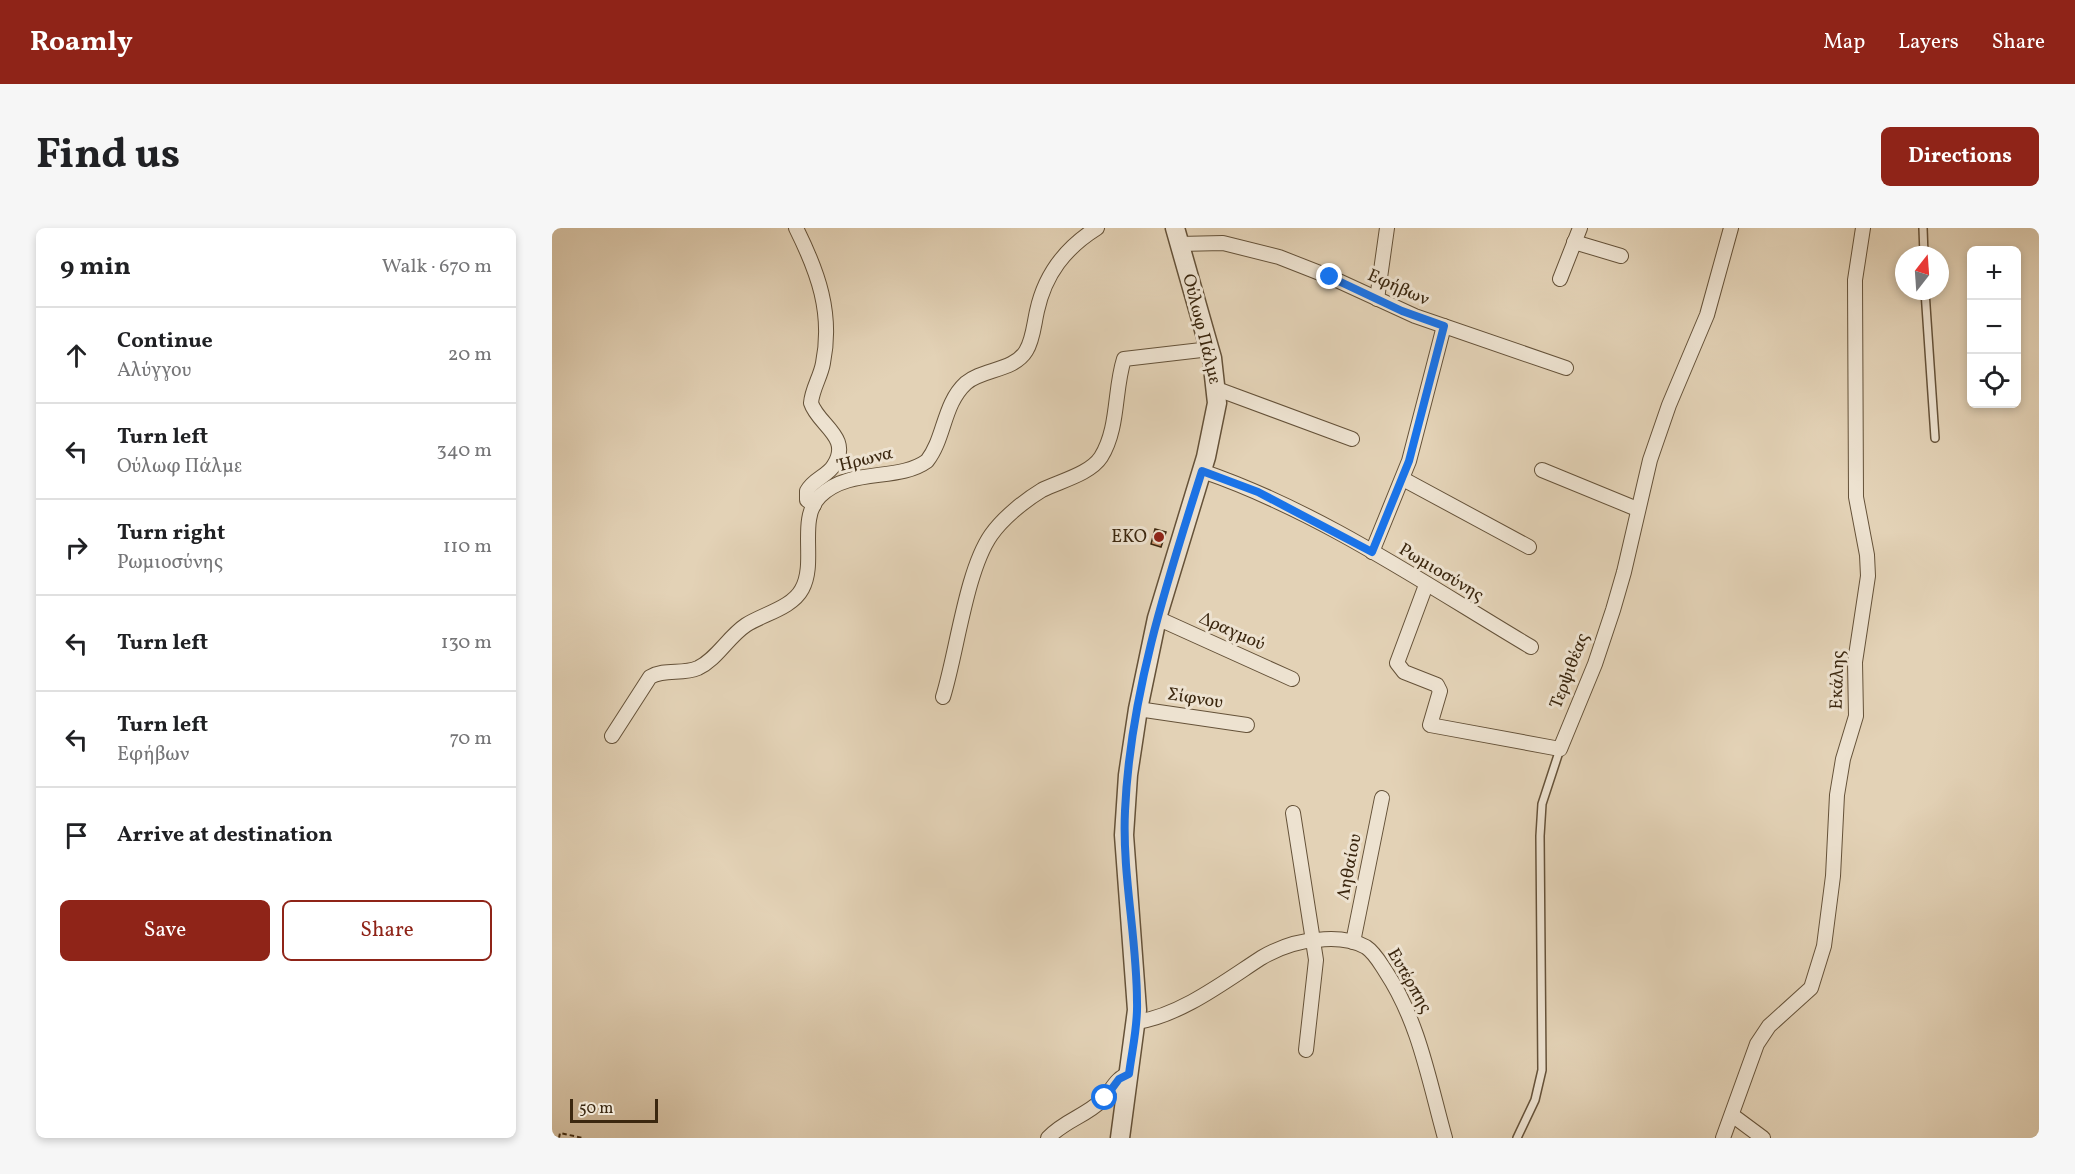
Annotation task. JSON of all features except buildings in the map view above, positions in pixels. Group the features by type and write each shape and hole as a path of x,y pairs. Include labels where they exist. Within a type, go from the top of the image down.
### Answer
{"street":[{"path":"612,736 650,677 658,673 700,667 745,625 800,593 807,576 814,505 807,500 807,489 834,465 839,444 832,430 816,413 811,403 824,361 827,318 819,279 796,228"},
{"name":"Ήρωνα","path":"814,505 827,491 850,480 916,467 927,461 956,394 973,378 1011,363 1023,355 1029,345 1043,289 1057,263 1070,248 1098,228"},
{"path":"1377,299 1387,228"},
{"path":"1560,279 1580,228"},
{"name":"Τερψιθέας","path":"1560,749 1594,664 1620,586 1636,509 1662,422 1707,315 1731,228"},
{"name":"Εκάλης","path":"1723,1138 1757,1044 1769,1026 1811,988 1824,946 1833,869 1837,795 1843,759 1856,716 1855,662 1868,576 1867,555 1858,517 1856,488 1855,310 1857,258 1863,228"},
{"name":"Εφήβων","path":"1177,236 1251,249 1313,270 1444,326 1566,368"},
{"name":"Ούλωφ Πάλμε","path":"1120,1138 1137,1022 1136,969 1124,835 1126,791 1138,709 1157,618 1202,471 1214,420 1217,389 1210,349 1177,236"},
{"path":"1574,242 1621,256"},
{"path":"1372,552 1402,479 1444,326"},
{"path":"943,697 974,575 986,543 992,533 1028,500 1091,466 1100,458 1114,416 1124,359 1210,349"},
{"path":"1217,389 1352,439"},
{"path":"1542,470 1636,509"},
{"name":"Ρωμιοσύνης","path":"1202,471 1258,492 1372,552 1531,647"},
{"path":"1402,479 1529,547"},
{"path":"1426,585 1397,663 1404,672 1437,685 1440,691 1430,725 1560,749"},
{"name":"Δραγμού","path":"1157,618 1292,679"},
{"name":"Σίφνου","path":"1138,709 1247,726"},
{"name":"Ληθαίου","path":"1353,942 1382,798"},
{"path":"1293,813 1314,940 1316,971 1306,1050"},
{"path":"1137,1022 1155,1018 1186,1003 1271,952 1314,940 1330,939 1353,942"},
{"name":"Ευτέρπης","path":"1353,942 1368,949 1378,960 1407,1008 1445,1138"},
{"path":"1048,1138 1064,1122 1099,1103 1119,1079 1129,1074"},
{"path":"1732,1115 1762,1138"}],"lane":[{"path":"1923,228 1924,246"},
{"path":"1926,300 1935,438"},
{"name":"Τερψιθέας","path":"1517,1138 1535,1100 1542,1070 1539,836 1542,804 1560,749"}],"path":[{"path":"559,1138 560,1133 583,1138"}],"place":[{"name":"EKO","path":"1159,537"}],"route":[{"path":"1105,1098 1114,1084 1129,1074 1137,1022 1136,969 1124,835 1126,791 1138,709 1157,618 1202,471 1258,492 1372,552 1409,461 1444,326 1402,311 1330,277"}]}
